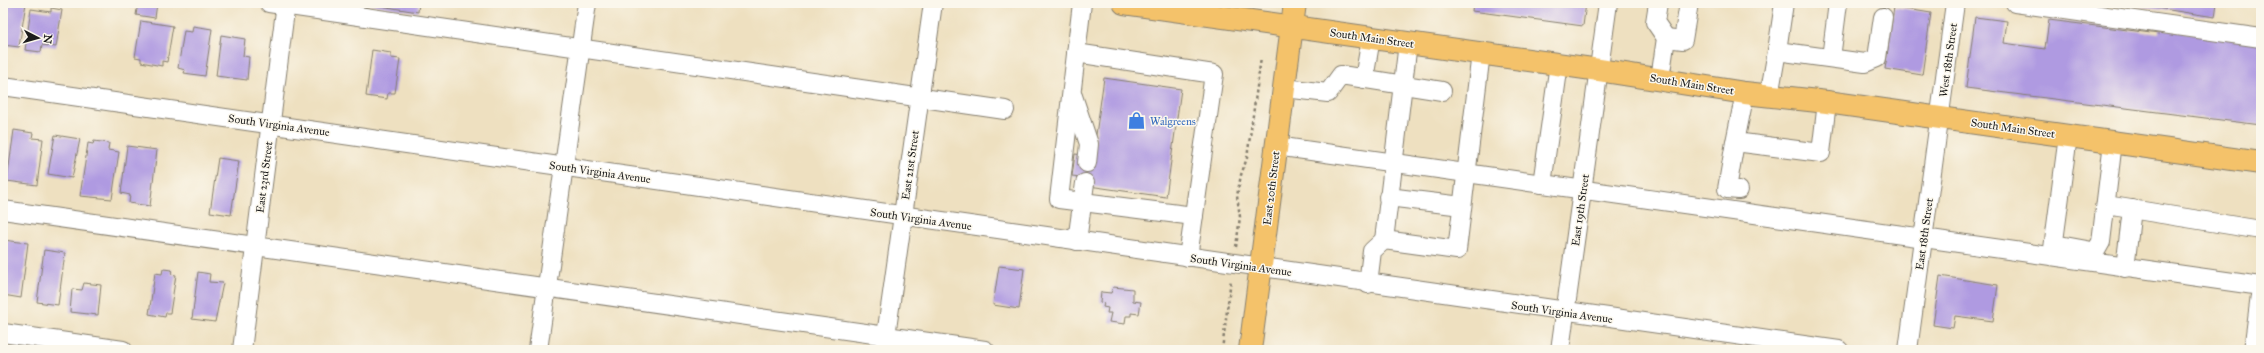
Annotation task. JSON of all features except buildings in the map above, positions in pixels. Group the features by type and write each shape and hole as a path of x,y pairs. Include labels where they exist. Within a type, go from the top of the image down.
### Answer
{"main road":[{"name":"South Main Street","path":"1124,3 1559,64 1745,93 1827,102 2261,164"},
{"name":"East 20th Street","path":"1250,350 1295,3"}],"street":[{"path":"538,350 587,3"},
{"name":"East 21st Street","path":"885,343 933,3"},
{"path":"1082,3 1059,199 1194,216"},
{"name":"East 19th Street","path":"1560,350 1608,3"},
{"path":"1658,3 1655,22 1666,38 1660,79"},
{"path":"1666,38 1683,40 1689,3"},
{"path":"1769,96 1784,3"},
{"path":"1831,58 1838,3"},
{"name":"West 18th Street","path":"1940,118 1955,3"},
{"path":"2015,3 2261,38"},
{"path":"280,4 1005,110"},
{"name":"East 23rd Street","path":"242,350 271,124 280,4"},
{"path":"1777,51 1865,63 1877,58 1883,17"},
{"path":"1364,79 1371,38"},
{"path":"1368,284 1372,251 1384,240 1392,162 1408,43"},
{"path":"1076,53 1214,74 1188,257"},
{"path":"1384,240 1457,250 1481,53"},
{"path":"1542,184 1559,64"},
{"path":"1284,88 1328,93 1341,76 1442,91"},
{"name":"South Virginia Avenue","path":"3,86 1368,284 1839,350"},
{"path":"1072,91 1089,144 1087,163"},
{"path":"1739,190 1727,189 1745,93"},
{"path":"1735,142 1821,153 1827,102"},
{"name":"East 18th Street","path":"1908,350 1940,118"},
{"path":"2053,251 2068,136"},
{"path":"1276,146 1923,240 2053,251 2092,251 2097,249 2101,242 2113,142"},
{"path":"1077,241 1085,183"},
{"path":"1388,197 1462,206"},
{"path":"2106,204 2261,230"},
{"path":"2125,268 2132,209"},
{"path":"3,210 547,288 885,343 985,350"},
{"path":"2053,251 2125,268 2261,287 2253,350"},
{"path":"3,333 123,350"}],"path":[{"path":"1236,249 1240,217 1237,196 1241,175 1247,158 1261,58"},
{"path":"1222,350 1232,278"}],"place":[{"name":"Walgreens","path":"1137,121"}]}
